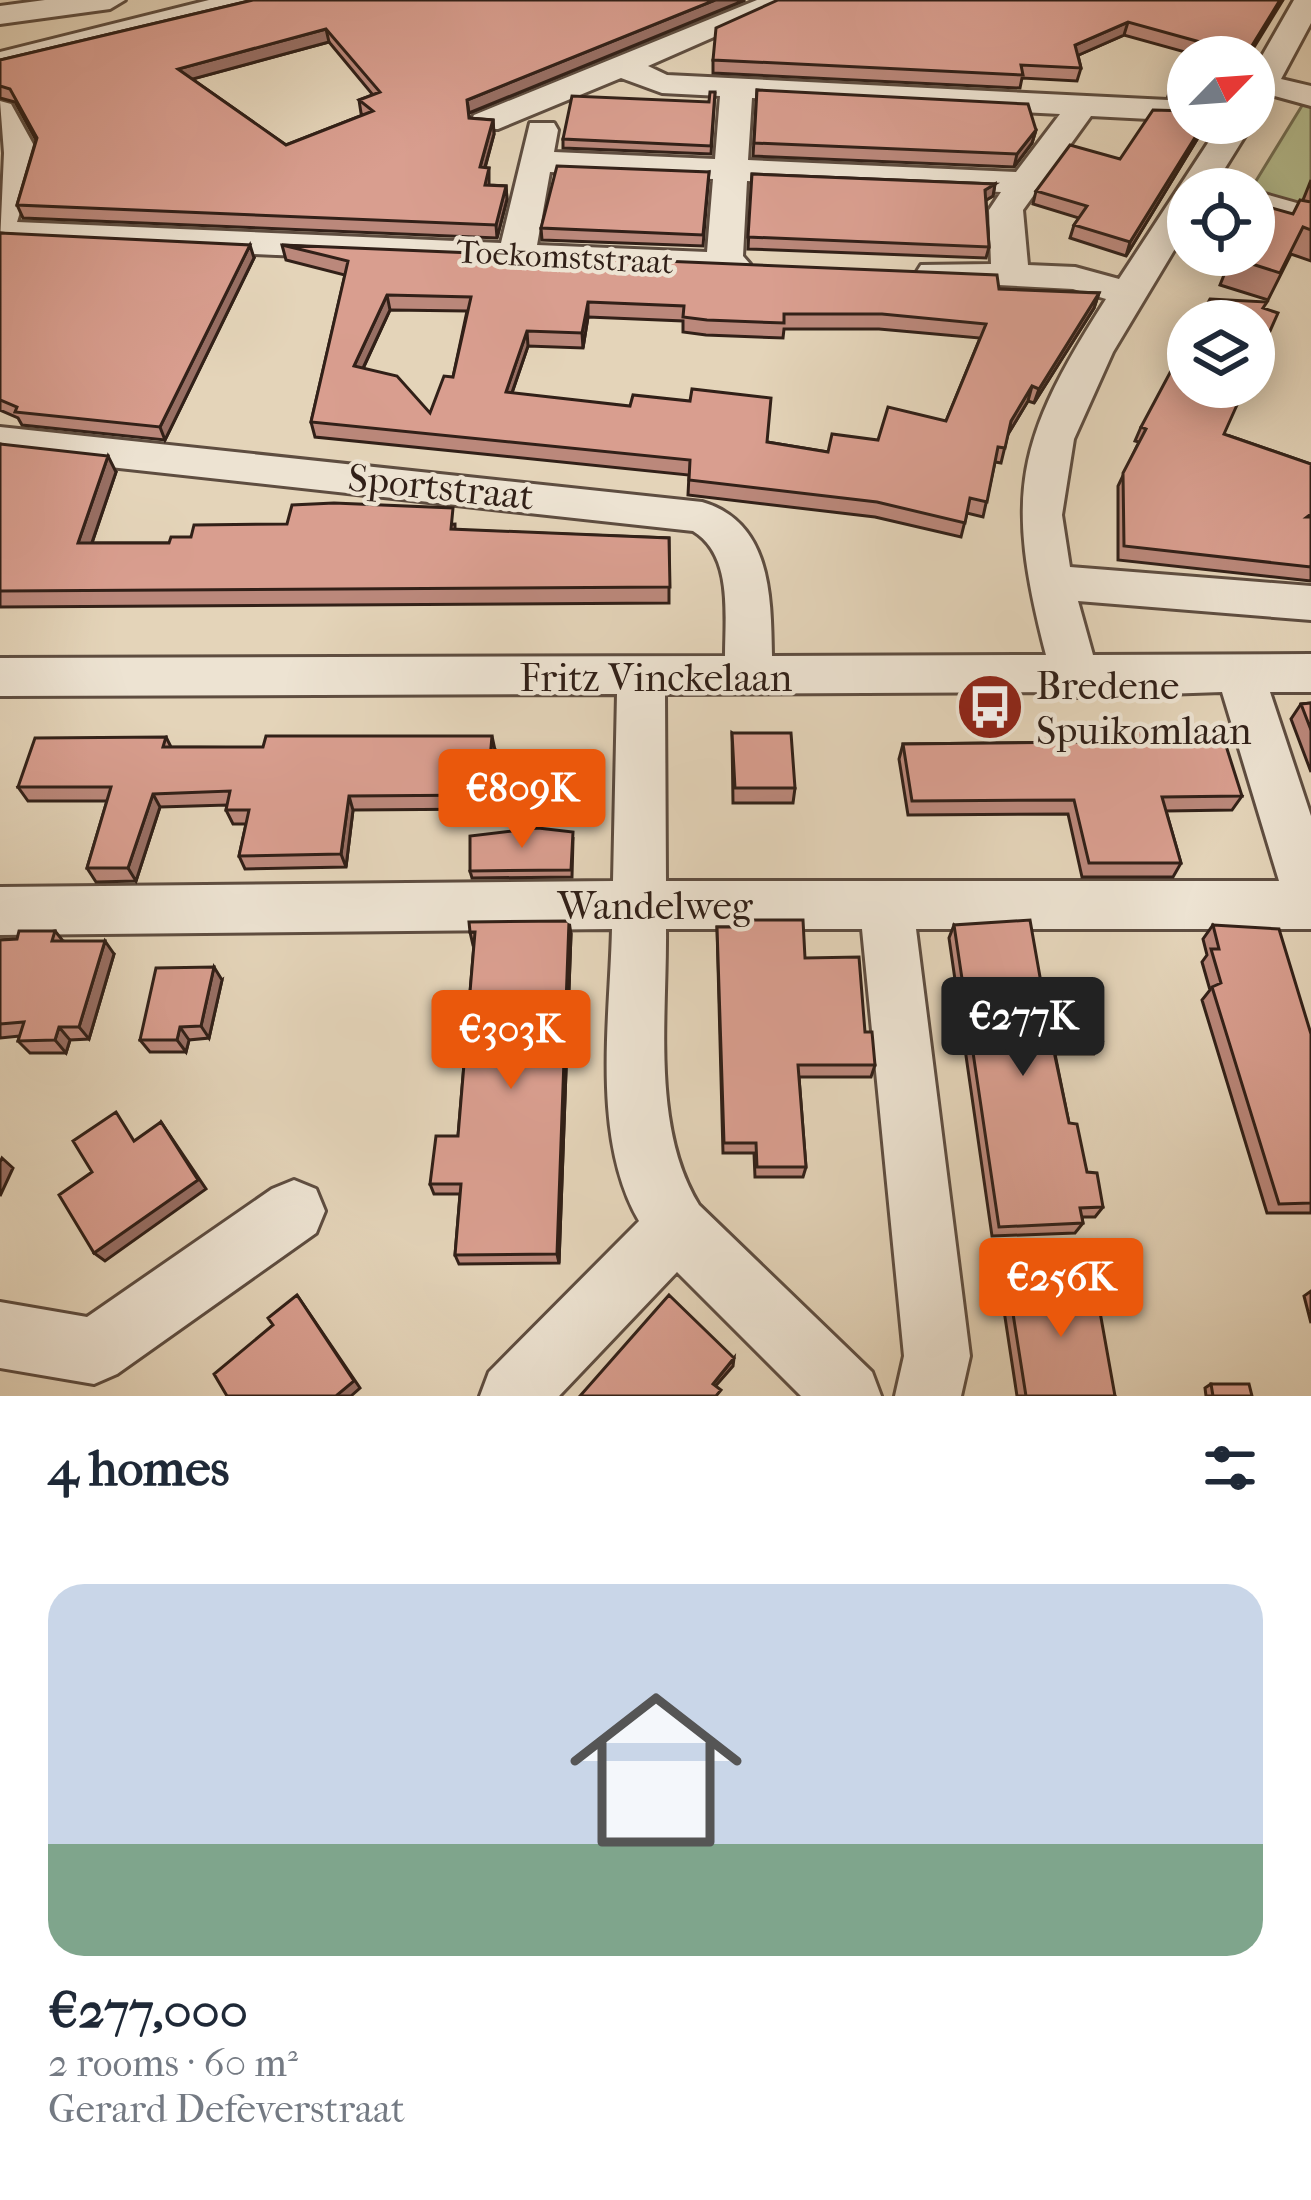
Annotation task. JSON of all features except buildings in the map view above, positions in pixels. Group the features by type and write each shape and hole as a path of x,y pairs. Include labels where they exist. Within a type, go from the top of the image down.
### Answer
{"street":[{"path":"0,14 110,0"},
{"path":"0,61 245,0"},
{"path":"486,122 783,0"},
{"path":"1275,62 1309,0"},
{"path":"623,67 662,84 1167,110"},
{"path":"724,264 737,87"},
{"path":"1275,93 1311,96"},
{"path":"517,253 544,122 538,102"},
{"path":"1010,276 1006,210 1082,106"},
{"path":"0,111 21,153 0,220"},
{"path":"535,161 1027,183"},
{"path":"1275,207 1311,218"},
{"name":"Toekomststraat","path":"0,232 772,266"},
{"path":"1076,678 1040,511 1046,466 1056,430 1128,293 1167,237"},
{"path":"891,271 1075,278 1128,293"},
{"name":"Sportstraat","path":"0,441 702,517 729,532 740,551 749,678"},
{"path":"1052,582 1311,602"},
{"name":"Fritz Vinckelaan","path":"0,677 1076,678 1311,673"},
{"path":"1241,675 1311,902"},
{"path":"641,677 642,1141 656,1190 677,1227 848,1396"},
{"name":"Wandelweg","path":"0,911 1311,902"},
{"path":"886,904 937,1356 928,1396"},
{"path":"0,1335 94,1351 294,1210"},
{"path":"513,1396 677,1227"}],"green space":[{"path":"1311,91 1311,244 1275,234 1275,168 1264,168"}],"place":[{"name":"Bredene Spuikomlaan","path":"990,707"}]}
